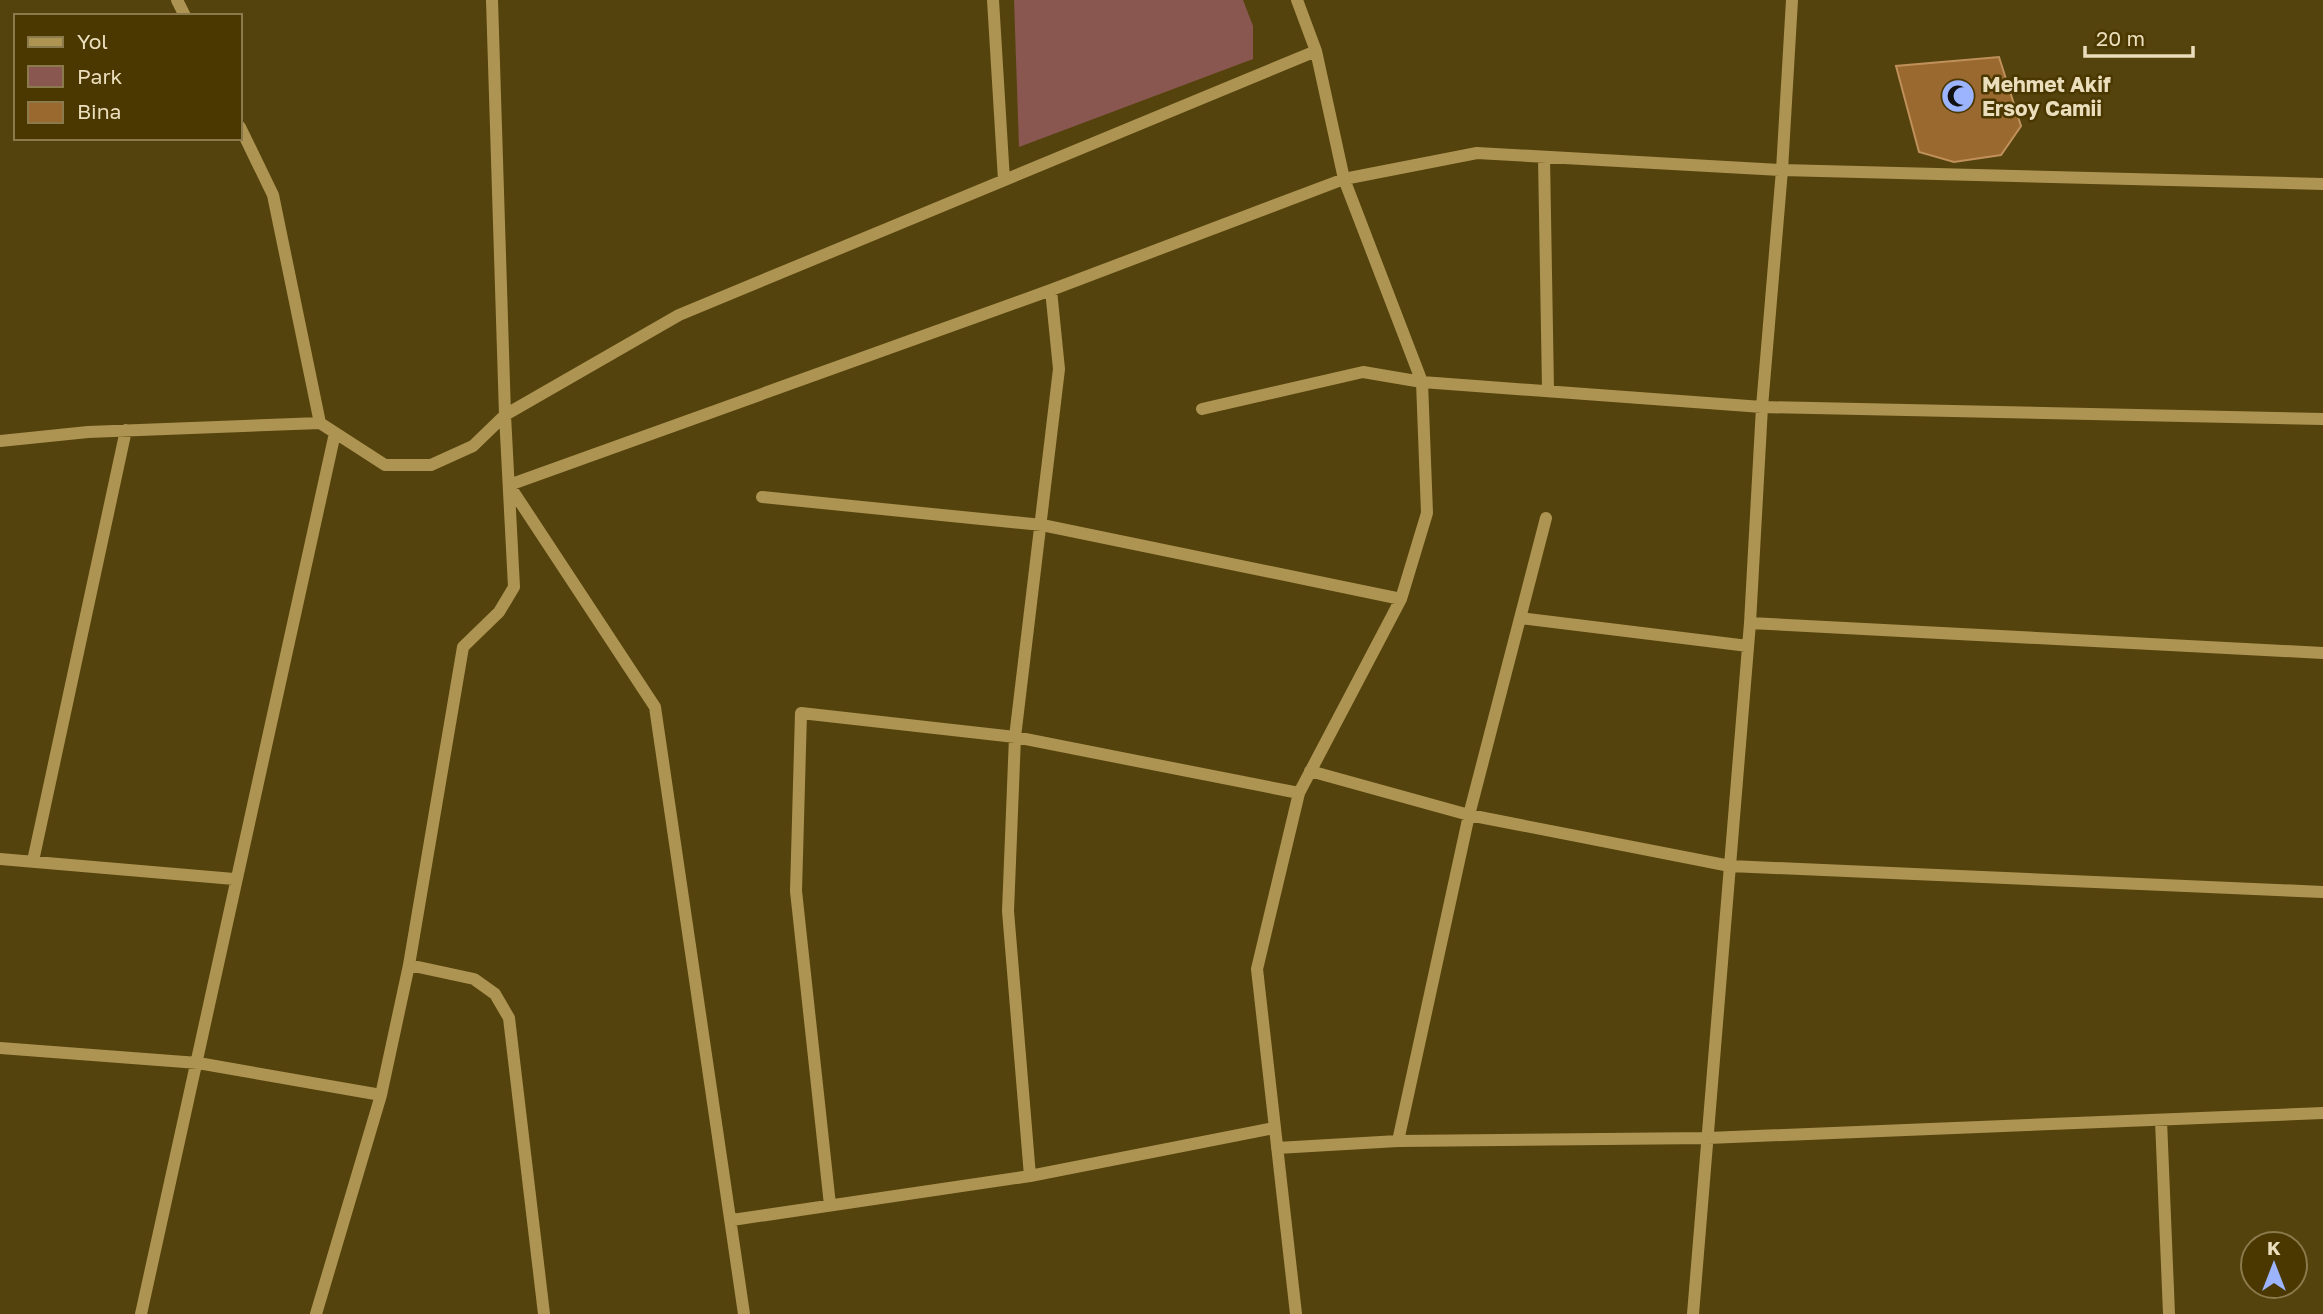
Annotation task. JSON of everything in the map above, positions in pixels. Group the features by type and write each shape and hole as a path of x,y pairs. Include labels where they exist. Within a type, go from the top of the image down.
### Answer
{"street":[{"path":"316,1314 381,1095 409,965 463,647 499,612 514,587 505,415 492,0"},
{"path":"993,0 1004,180"},
{"path":"1296,1314 1257,969 1299,793 1401,599 1427,513 1422,382 1344,179 1316,51 1297,0"},
{"path":"1693,1314 1750,623 1762,407 1783,170 1792,0"},
{"path":"0,441 126,430 320,423 385,465 431,465 472,446 505,415 679,315 1316,51"},
{"path":"242,131 273,195 320,423"},
{"path":"509,485 1051,290 1344,179 1477,153 1783,170 2323,184"},
{"path":"1544,157 1548,389"},
{"path":"1030,1176 1009,911 1015,737 1059,369 1051,290"},
{"path":"1202,409 1363,372 1422,382 1548,389 1762,407 2323,419"},
{"path":"33,861 126,430"},
{"path":"141,1314 198,1063 234,879 335,433"},
{"path":"509,485 655,706 744,1314"},
{"path":"762,497 1042,525 1401,599"},
{"path":"1398,1140 1469,815 1546,518"},
{"path":"1520,618 1748,646"},
{"path":"1750,623 2323,653"},
{"path":"830,1205 796,891 800,713 1015,737 1299,793"},
{"path":"1310,771 1469,815 1730,866 2323,892"},
{"path":"0,859 234,879"},
{"path":"409,965 474,979 495,994 509,1018 544,1314"},
{"path":"0,1049 198,1063 381,1095"},
{"path":"1277,1148 1398,1140 1708,1138 2323,1113"},
{"path":"2161,1120 2169,1314"},
{"path":"732,1220 1030,1176 1274,1128"}],"green space":[{"path":"1014,0 1243,0 1253,26 1253,59 1019,147"}],"building":[{"name":"Mehmet Akif Ersoy Camii","path":"1999,57 2021,126 2001,155 1954,162 1919,152 1896,66"}],"place":[{"name":"Mehmet Akif Ersoy Camii","path":"1958,96"}]}
